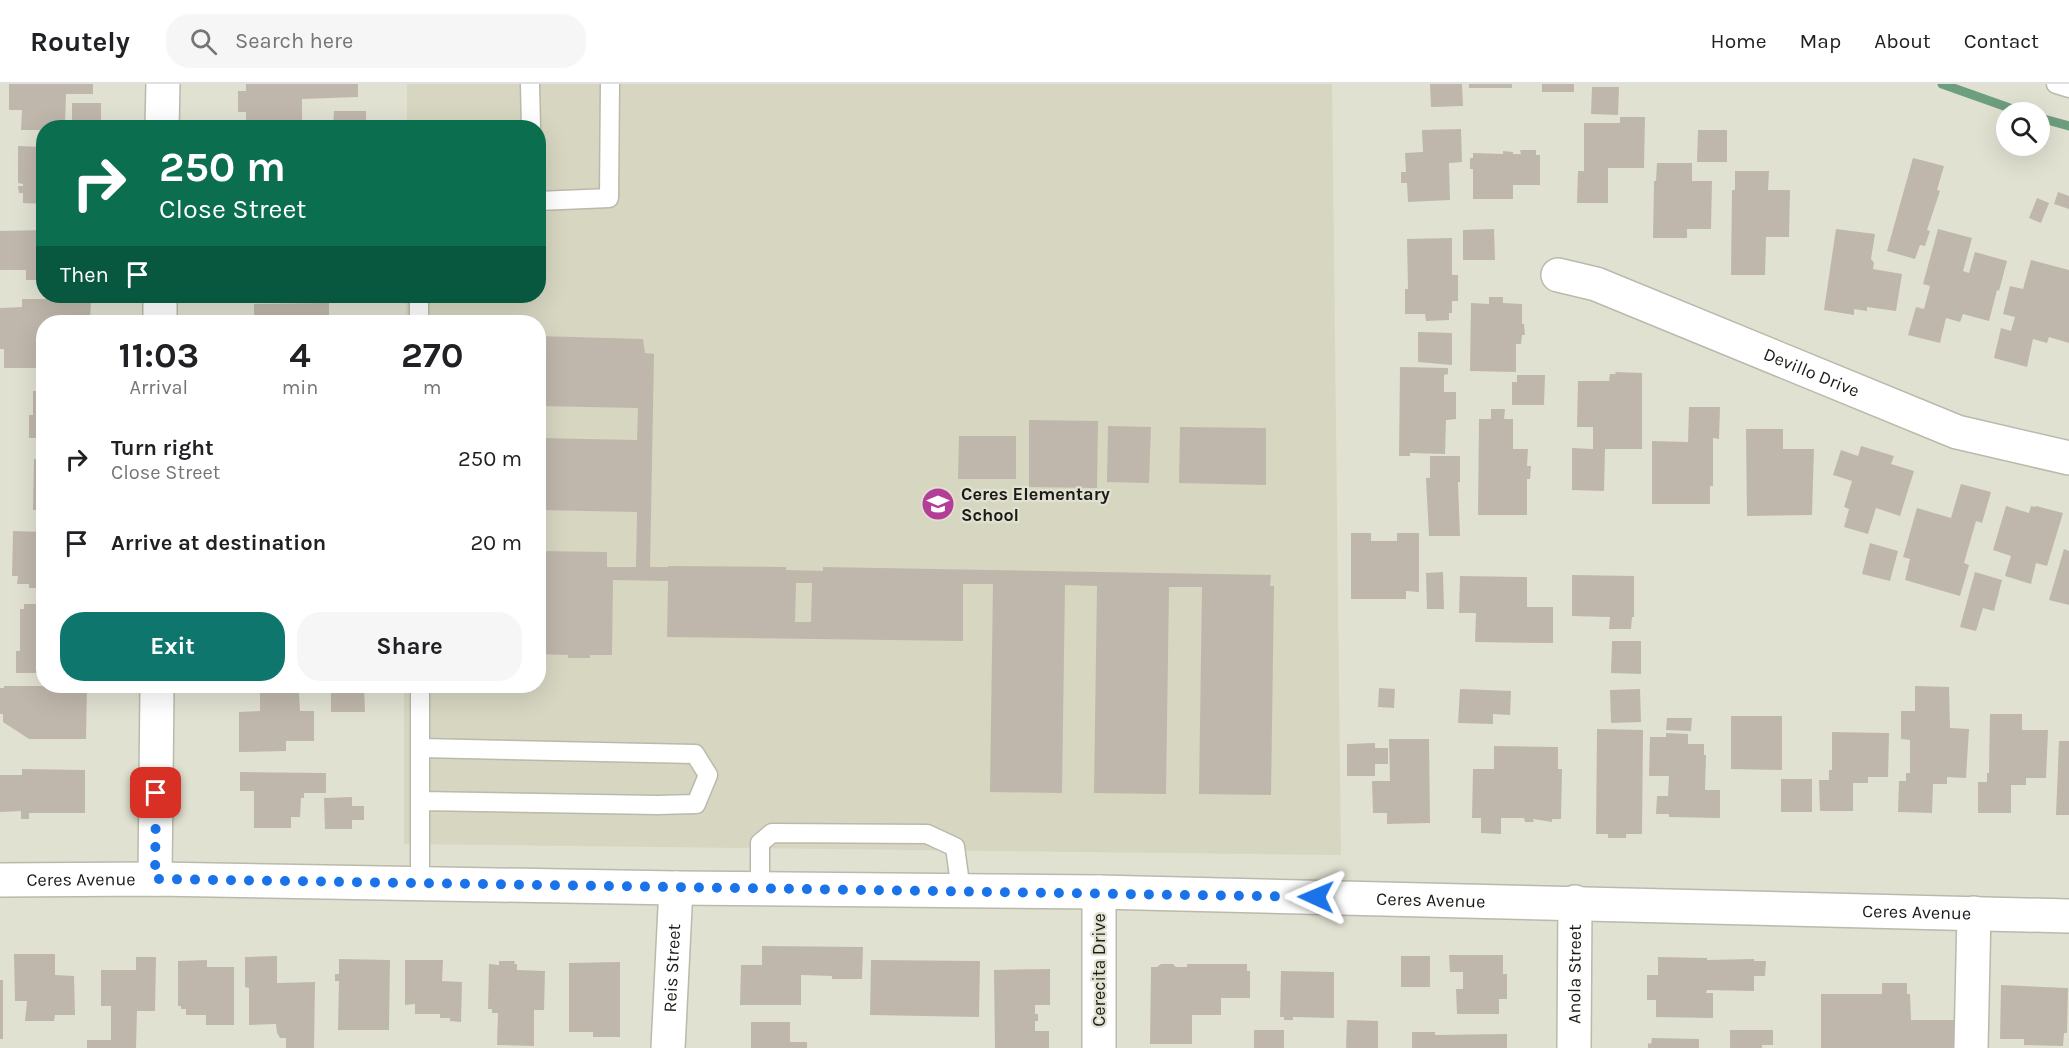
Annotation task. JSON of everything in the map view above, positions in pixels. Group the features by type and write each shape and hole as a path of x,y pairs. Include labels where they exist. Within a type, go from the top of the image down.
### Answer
{"street":[{"path":"162,120 163,84"},
{"name":"Devillo Drive","path":"1558,275 1596,284 1957,432 2069,458"},
{"path":"155,879 157,693"},
{"name":"Ceres Avenue","path":"0,880 155,879 676,888 1100,892 2069,916"},
{"name":"Reis Street","path":"668,1048 676,888"},
{"name":"Cerecita Drive","path":"1099,1048 1100,892"},
{"name":"Anola Street","path":"1574,1048 1575,902"},
{"path":"1971,1048 1974,913"}],"lane":[{"path":"530,84 531,120"},
{"path":"546,201 609,198 610,84"},
{"path":"2056,84 2069,87"},
{"path":"420,693 420,883"},
{"path":"420,801 696,804 708,776 695,754 421,748"},
{"path":"760,889 760,843 772,833 927,834 955,847 962,891"}],"shaded area":[{"name":"Ceres Elementary School","path":"407,84 1332,84 1341,855 404,844 404,693 546,693 546,315 406,315 406,303 546,303 546,120 407,120"}],"building":[{"path":"9,84 93,84 93,94 66,94 65,120 36,120 36,130 21,130 22,110 9,110"},
{"path":"246,84 358,84 358,97 302,99 302,120 246,120 246,112 238,112 238,91 246,91"},
{"path":"1430,84 1462,84 1463,106 1431,107"},
{"path":"1469,84 1512,84 1512,88 1469,88"},
{"path":"1542,84 1574,84 1574,92 1542,92"},
{"path":"1592,87 1619,87 1618,115 1591,114"},
{"path":"72,103 101,103 101,120 72,120"},
{"path":"334,111 366,111 366,120 333,120"},
{"path":"1620,117 1645,117 1644,168 1608,168 1608,203 1577,203 1578,171 1584,171 1584,123 1620,123"},
{"path":"1461,129 1462,162 1449,163 1450,200 1408,202 1407,183 1401,183 1401,172 1406,172 1405,153 1423,152 1422,130"},
{"path":"1698,130 1727,130 1727,162 1697,162"},
{"path":"18,146 36,147 36,204 23,203 23,193 19,193 18,186 23,186 23,184 18,183"},
{"path":"1520,150 1536,150 1536,155 1540,155 1540,185 1513,185 1513,199 1473,199 1473,169 1470,169 1470,158 1473,158 1473,153 1503,154 1503,151 1521,154"},
{"path":"1913,158 1944,166 1937,190 1940,191 1927,230 1930,231 1925,246 1920,245 1915,259 1887,251"},
{"path":"1657,163 1692,163 1692,181 1712,181 1711,229 1687,229 1687,238 1653,238 1654,181 1656,181"},
{"path":"1735,171 1769,171 1768,190 1790,190 1789,237 1766,237 1765,275 1731,275 1732,190 1735,190"},
{"path":"2058,192 2069,196 2069,209 2054,204"},
{"path":"2037,198 2049,203 2041,223 2029,218"},
{"path":"1494,229 1495,260 1463,260 1463,230"},
{"path":"1836,229 1875,234 1871,259 1874,263 1873,269 1902,274 1896,311 1867,307 1867,311 1854,309 1854,315 1824,310"},
{"path":"1938,229 1972,238 1963,271 1969,273 1975,252 2007,261 1989,321 1963,314 1960,322 1946,318 1940,343 1908,335 1916,307 1924,309 1930,286 1923,284"},
{"path":"36,230 36,280 26,280 26,270 0,270 0,231"},
{"path":"1452,238 1452,275 1458,275 1458,301 1452,301 1452,313 1449,313 1449,320 1426,321 1425,314 1405,314 1405,289 1408,289 1407,239"},
{"path":"2031,260 2069,270 2069,343 2049,337 2047,343 2033,339 2027,367 1994,358 2001,328 2011,331 2015,317 2003,314 2010,286 2023,289"},
{"path":"1489,297 1503,297 1503,303 1522,304 1522,324 1524,324 1525,335 1522,335 1521,344 1516,344 1516,372 1470,371 1471,303 1489,304"},
{"path":"22,299 36,299 36,303 91,303 90,315 36,315 36,368 4,368 4,349 0,349 0,308 22,307"},
{"path":"329,303 329,315 254,315 254,304"},
{"path":"1418,332 1452,333 1452,365 1418,362"},
{"path":"546,336 643,339 645,353 654,354 650,567 786,567 786,570 823,571 823,567 1271,575 1270,586 1274,586 1271,795 1199,794 1202,587 1169,587 1166,794 1094,793 1097,586 1065,585 1062,793 990,792 993,584 963,584 963,641 667,637 668,581 613,580 612,655 568,658 568,655 546,654 546,551 607,552 607,567 636,567 637,512 546,510 546,438 637,440 638,408 546,406","holes":["796,583 812,583 811,622 795,622"]},
{"path":"1400,367 1448,368 1448,374 1444,375 1444,392 1456,392 1456,419 1446,420 1445,454 1410,453 1410,456 1399,456"},
{"path":"1615,372 1642,373 1642,449 1605,449 1604,491 1572,490 1572,448 1593,449 1593,427 1577,427 1578,381 1609,381 1610,374 1616,374"},
{"path":"1517,375 1545,375 1544,405 1512,405 1512,382 1517,382"},
{"path":"33,391 36,391 36,438 29,438 29,415 33,415"},
{"path":"1689,407 1720,407 1719,439 1713,438 1713,486 1710,486 1710,504 1652,504 1652,441 1688,442"},
{"path":"1491,409 1505,409 1504,419 1513,419 1513,449 1528,449 1527,466 1531,466 1530,479 1527,479 1527,515 1478,515 1479,419 1491,419"},
{"path":"1029,420 1098,421 1097,488 1029,487"},
{"path":"1108,426 1151,427 1149,483 1107,482"},
{"path":"1180,427 1266,428 1266,485 1179,483"},
{"path":"1746,429 1783,429 1783,449 1814,449 1812,515 1747,516"},
{"path":"959,436 1016,436 1016,479 958,479"},
{"path":"1861,446 1894,456 1891,464 1914,471 1900,516 1876,508 1868,534 1844,527 1849,509 1844,507 1852,481 1833,475 1841,450 1858,456"},
{"path":"1430,456 1460,456 1460,482 1458,482 1460,536 1429,536 1426,478 1430,478"},
{"path":"34,459 36,459 36,510 33,510"},
{"path":"1961,484 1991,492 1982,523 1976,521 1964,563 1969,565 1960,596 1905,580 1910,559 1903,557 1917,508 1951,518"},
{"path":"2006,506 2029,513 2031,506 2036,506 2063,513 2047,566 2036,563 2031,584 2005,576 2011,556 1993,550"},
{"path":"13,531 36,532 36,588 29,588 29,584 17,584 18,576 12,576"},
{"path":"1351,533 1371,533 1371,541 1397,541 1397,533 1419,533 1419,592 1406,591 1406,599 1351,599"},
{"path":"1870,543 1898,551 1890,581 1862,574"},
{"path":"2064,549 2069,551 2069,605 2049,600"},
{"path":"1443,572 1444,609 1427,609 1426,573"},
{"path":"1975,572 2002,580 1994,611 1983,608 1976,631 1960,627"},
{"path":"1572,575 1634,576 1634,617 1632,617 1631,629 1609,629 1610,617 1572,616"},
{"path":"1460,576 1527,577 1527,607 1553,607 1553,643 1475,642 1476,613 1459,613"},
{"path":"24,604 36,604 36,673 16,673 16,651 20,651 20,609 24,609"},
{"path":"1612,641 1641,641 1641,674 1611,673"},
{"path":"4,686 36,686 36,693 87,693 86,739 29,739 3,722 3,714 0,714 0,688"},
{"path":"1915,686 1949,687 1950,728 1969,729 1966,778 1947,777 1947,784 1933,784 1932,813 1898,812 1899,781 1906,781 1906,773 1910,773 1910,740 1901,739 1901,711 1915,711"},
{"path":"1379,688 1395,689 1394,708 1378,707"},
{"path":"1460,689 1511,691 1510,715 1493,714 1493,724 1458,723"},
{"path":"1640,689 1641,722 1611,723 1610,690"},
{"path":"260,693 299,693 300,711 314,711 314,741 286,741 286,751 239,752 239,712 260,711"},
{"path":"331,693 364,693 365,712 331,712"},
{"path":"1990,714 2022,714 2022,730 2048,730 2046,778 2026,778 2026,785 2011,785 2011,813 1978,813 1978,782 1987,782 1987,773 1989,773"},
{"path":"1731,716 1782,716 1782,770 1731,769"},
{"path":"1667,718 1692,718 1691,731 1666,730"},
{"path":"1597,729 1643,730 1642,834 1626,834 1626,838 1608,838 1608,834 1596,834"},
{"path":"1832,732 1889,733 1888,777 1868,777 1868,783 1853,783 1853,811 1820,811 1819,780 1829,780 1829,770 1832,770"},
{"path":"1666,733 1688,734 1688,744 1704,744 1705,790 1720,790 1720,818 1669,817 1669,814 1656,814 1657,796 1668,796 1669,776 1649,776 1650,737 1666,737"},
{"path":"1389,739 1429,739 1430,823 1387,824 1387,813 1373,813 1372,781 1390,781"},
{"path":"2059,741 2069,741 2069,815 2056,815"},
{"path":"1375,743 1375,748 1388,748 1388,764 1375,764 1375,776 1347,776 1347,744"},
{"path":"1494,746 1558,747 1558,769 1562,769 1561,819 1552,819 1552,822 1533,819 1534,822 1525,822 1524,818 1501,818 1501,834 1481,833 1481,818 1472,818 1473,769 1494,769"},
{"path":"22,769 85,770 85,813 29,813 29,819 21,819 21,811 0,812 0,775 22,775"},
{"path":"240,772 326,773 326,793 304,793 304,798 301,798 300,817 291,817 291,828 254,828 254,791 240,791"},
{"path":"1781,779 1812,779 1812,812 1781,812"},
{"path":"352,797 352,806 364,806 364,820 352,820 352,829 325,829 324,798"},
{"path":"762,946 863,947 862,979 832,979 832,976 801,975 801,1005 740,1005 741,965 762,965"},
{"path":"14,954 55,954 55,975 74,976 75,1015 55,1015 54,1021 25,1021 27,1001 15,1001"},
{"path":"1449,955 1503,955 1503,974 1507,974 1507,999 1499,999 1499,1014 1457,1014 1456,989 1463,989 1463,972 1450,972"},
{"path":"277,956 277,983 315,982 314,1048 286,1048 286,1038 280,1038 276,1024 249,1025 249,988 245,987 245,957"},
{"path":"1401,956 1430,956 1430,987 1401,987"},
{"path":"136,957 156,957 155,1011 137,1011 136,1048 87,1048 87,1040 111,1040 111,1006 101,1006 101,970 136,970"},
{"path":"1658,957 1766,961 1765,976 1754,976 1754,991 1707,990 1706,993 1713,993 1713,1018 1656,1017 1656,1000 1647,1000 1647,975 1658,975"},
{"path":"339,959 390,960 389,1030 338,1030 339,981 335,981 335,974 339,974"},
{"path":"207,960 207,967 234,967 234,1025 206,1025 206,1015 186,1015 186,1009 178,1006 178,961"},
{"path":"405,960 443,960 442,981 462,982 461,1022 450,1021 450,1018 440,1018 440,1014 415,1014 415,1004 405,1005"},
{"path":"871,960 980,961 979,1017 870,1015"},
{"path":"499,961 515,961 517,970 545,971 544,1010 534,1010 534,1046 497,1045 498,1013 492,1013 492,1009 488,1009 489,964 499,965"},
{"path":"620,962 620,1037 593,1037 593,1032 569,1032 569,963"},
{"path":"1161,964 1187,967 1187,964 1247,964 1247,971 1250,971 1250,998 1221,998 1221,1015 1192,1015 1192,1044 1150,1044 1151,967"},
{"path":"1050,969 1050,1005 1035,1005 1038,1021 1035,1021 1035,1031 1049,1031 1049,1048 995,1048 994,970"},
{"path":"1281,971 1334,972 1334,1018 1293,1017 1293,1020 1284,1020 1284,1017 1280,1017"},
{"path":"0,980 3,980 3,1039 0,1039"},
{"path":"1882,983 1907,983 1907,994 1910,994 1911,1020 1954,1020 1954,1048 1821,1048 1821,994 1882,994"},
{"path":"2001,985 2068,988 2067,1033 2064,1033 2063,1046 2024,1045 2024,1039 2000,1039"},
{"path":"1347,1020 1378,1021 1378,1048 1346,1048"},
{"path":"751,1022 790,1022 790,1042 807,1042 807,1048 751,1048"},
{"path":"1254,1030 1284,1030 1284,1048 1254,1048"},
{"path":"1730,1030 1773,1030 1773,1045 1762,1045 1762,1048 1730,1048"},
{"path":"1412,1032 1435,1032 1435,1035 1507,1034 1507,1048 1412,1048"},
{"path":"1652,1038 1699,1039 1699,1048 1648,1048 1648,1043 1651,1044"}],"waterway":[{"path":"1942,84 1996,103"},
{"path":"2050,121 2069,126"}],"place":[{"name":"Ceres Elementary School","path":"938,504"}],"route":[{"path":"156,793 155,879 1316,897"}]}
